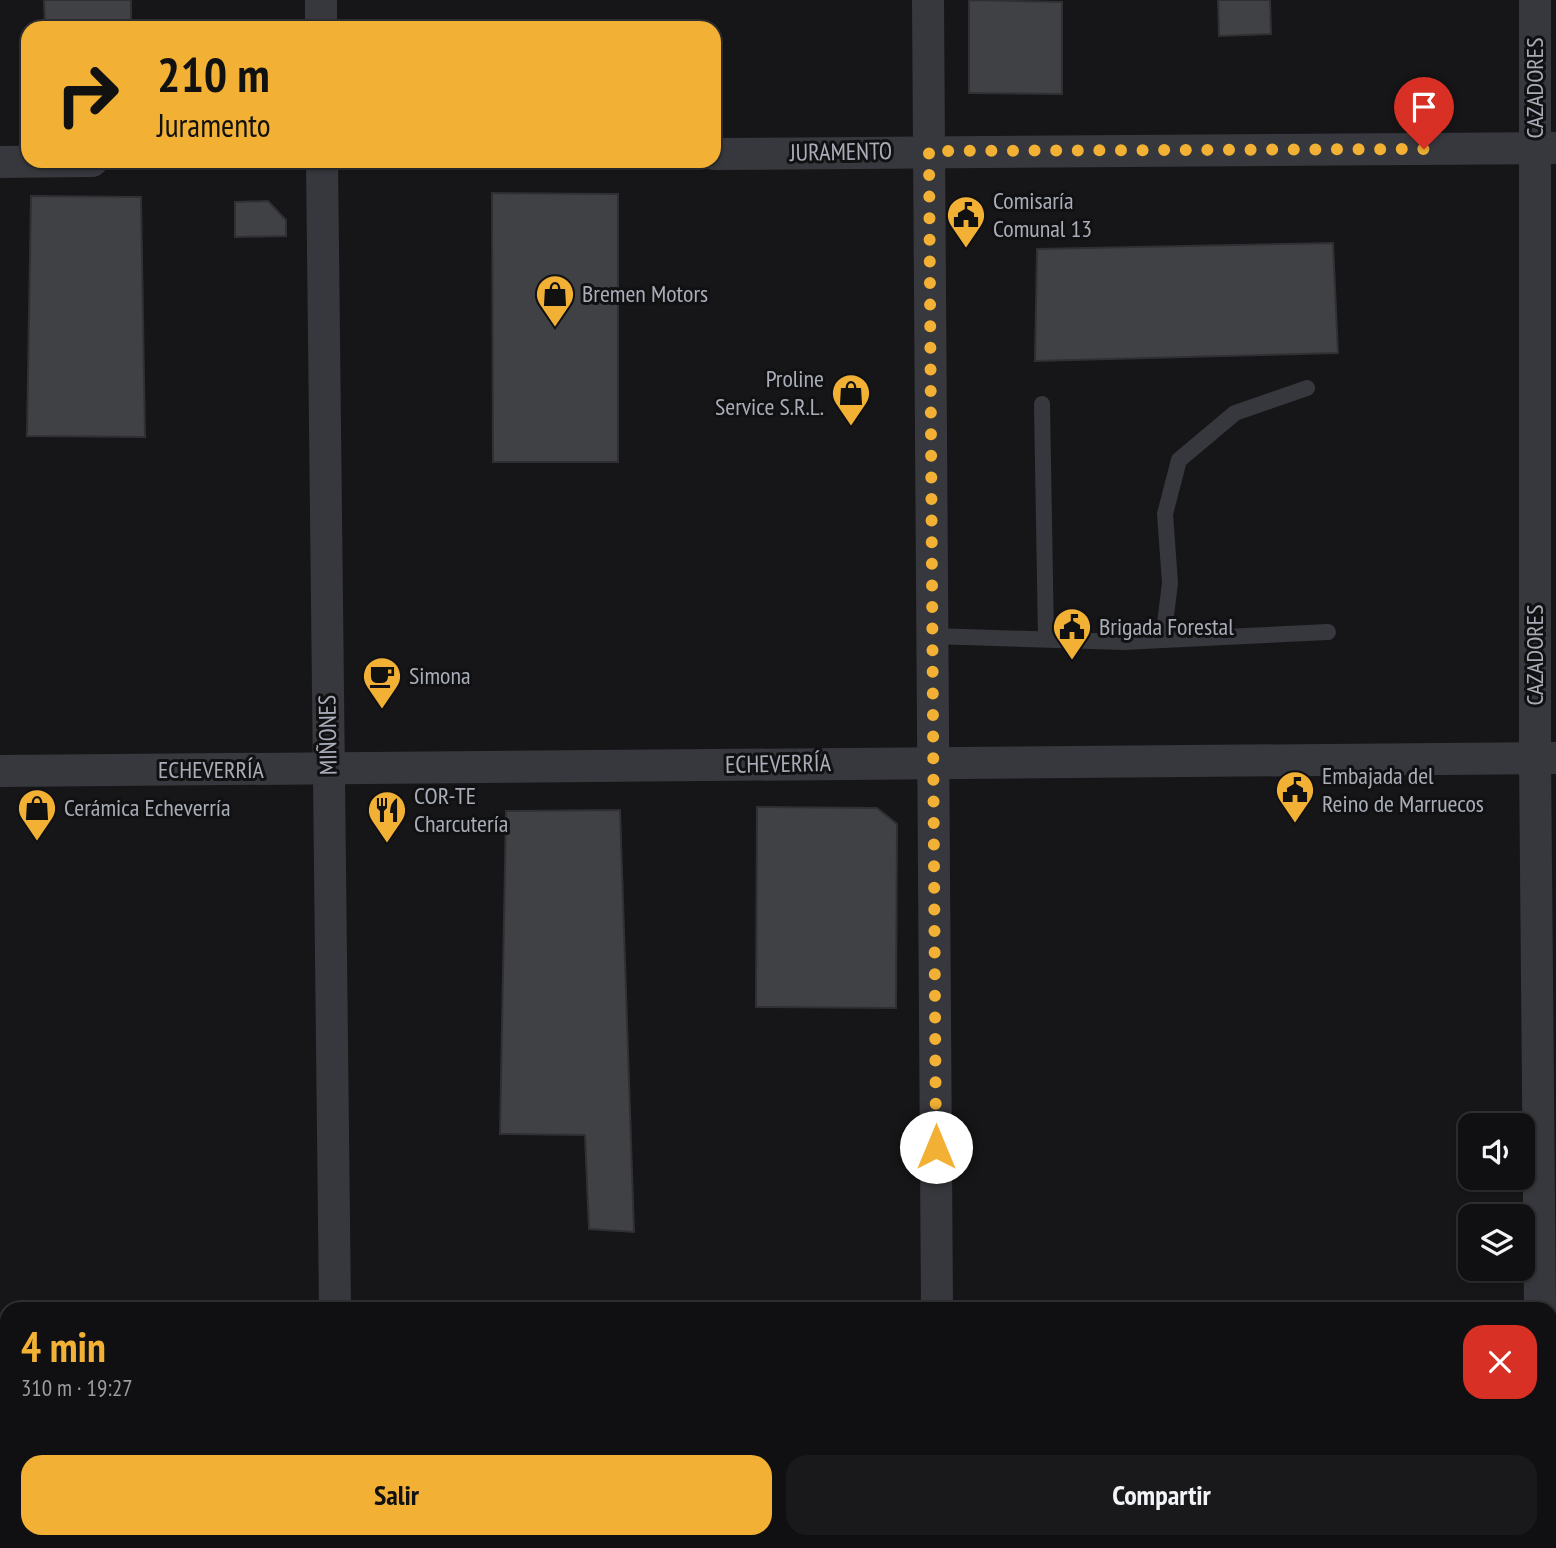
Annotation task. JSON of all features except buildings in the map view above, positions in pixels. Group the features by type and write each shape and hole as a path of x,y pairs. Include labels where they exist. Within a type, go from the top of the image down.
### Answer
{"street":[{"path":"321,0 321,21"},
{"path":"928,0 937,1302"},
{"name":"CAZADORES","path":"1535,0 1545,148 1546,758 1540,1302"},
{"name":"JURAMENTO","path":"721,154 1545,148"},
{"path":"0,162 21,162"},
{"name":"MIÑONES","path":"322,168 335,1302"},
{"name":"ECHEVERRÍA","path":"0,771 1546,758"}],"lane":[{"path":"1163,640 1170,583 1165,514 1179,460 1235,413 1307,388"},
{"path":"1041,404 1046,639"},
{"path":"932,636 1163,640 1328,632"}],"place":[{"name":"Comisaría Comunal 13","path":"966,249"},
{"name":"Bremen Motors","path":"555,328"},
{"name":"Proline Service S.R.L.","path":"851,427"},
{"name":"Brigada Forestal","path":"1072,661"},
{"name":"Simona","path":"382,710"},
{"name":"Embajada del Reino de Marruecos","path":"1295,824"},
{"name":"Cerámica Echeverría","path":"37,842"},
{"name":"COR-TE Charcutería","path":"387,844"}],"route":[{"path":"936,1147 929,151 1424,149"}]}
